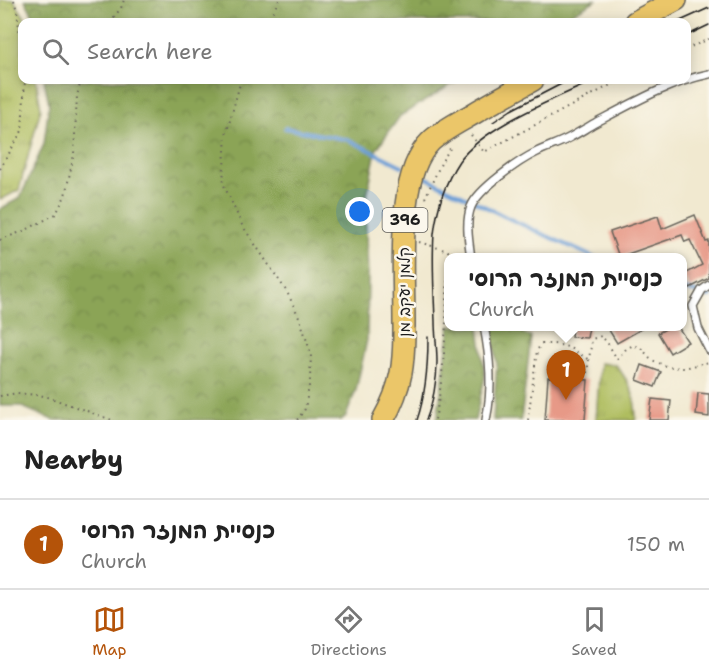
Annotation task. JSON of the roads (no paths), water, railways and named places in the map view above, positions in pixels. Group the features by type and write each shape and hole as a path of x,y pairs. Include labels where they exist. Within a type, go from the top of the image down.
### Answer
{"main road":[{"path":"642,18 676,0"},
{"name":"קלמן יעקב מן","path":"383,420 401,375 404,351 403,244 406,205 414,169 430,142 451,127 525,84"}],"lane":[{"path":"691,79 709,74"},
{"path":"470,253 471,207 477,197 494,180 535,153 568,139 660,90 677,84"},
{"path":"709,285 702,290 693,306 698,328 709,350"},
{"path":"485,331 491,379 486,420"}],"waterway":[{"path":"285,128 349,140 402,166"},
{"path":"421,175 584,253"},
{"path":"687,290 709,296"}],"tram line":[{"path":"687,18 709,8"},
{"path":"691,34 709,25"},
{"path":"493,122 561,84"},
{"path":"426,420 433,399 437,369 433,278 434,234 437,215 450,178 459,161 486,136 522,114 586,84"},
{"path":"417,420 426,379 428,337"}],"place":[{"name":"כנסיית המנזר הרוסי","path":"566,400"}]}
